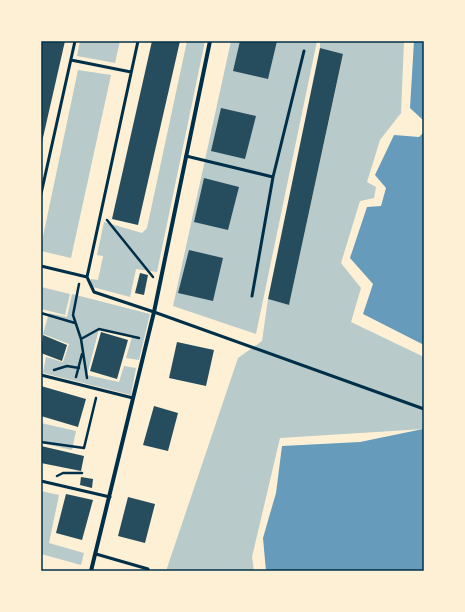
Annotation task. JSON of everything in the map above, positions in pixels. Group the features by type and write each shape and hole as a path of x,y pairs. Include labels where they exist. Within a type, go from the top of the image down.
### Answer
{"street":[{"path":"91,571 154,312 210,41"}],"lane":[{"path":"41,194 75,41"},
{"path":"138,41 87,277 94,292 424,409"},
{"path":"252,296 273,176 304,51"},
{"path":"71,60 131,72"},
{"path":"186,156 273,176"},
{"path":"41,266 87,277"},
{"path":"41,375 134,398"},
{"path":"41,482 110,497"},
{"path":"96,554 149,570"}],"path":[{"path":"102,213 159,285"},
{"path":"81,275 73,315 81,339 88,386"},
{"path":"41,314 76,323"},
{"path":"81,339 99,329 147,340"},
{"path":"74,383 83,352"},
{"path":"46,376 57,368 67,366 78,368"},
{"path":"41,442 84,448 98,389"}],"shaded area":[{"path":"80,41 120,41 115,63 77,56"},
{"path":"187,41 205,41 157,272 136,269 130,297 89,286 91,279 98,280 103,256 97,255 104,222 142,233 147,228"},
{"path":"231,41 317,41 256,334 173,306"},
{"path":"320,41 404,41 401,113 380,140 367,182 376,187 374,198 360,201 341,263 361,288 351,322 424,357 424,429 280,438 252,557 254,571 166,571 238,358 262,341 268,299 289,305 343,55 320,48"},
{"path":"78,70 111,75 71,258 41,251 41,246"},
{"path":"41,287 70,294 65,315 41,309"},
{"path":"72,294 150,314 139,360 126,358 132,337 99,329 87,375 119,382 124,366 136,368 131,395 43,373 46,357 63,362 69,344 43,334 49,313 67,317"},
{"path":"41,423 76,431 72,450 41,443"},
{"path":"41,491 59,495 49,543 84,553 81,565 41,554"}],"water":[{"path":"414,41 424,41 424,121 410,108"},
{"path":"424,132 424,345 363,314 373,284 350,258 367,207 381,206 386,188 375,175 394,135 419,137"},
{"path":"424,429 424,571 266,571 263,538 276,493 282,446 360,442"}],"building":[{"path":"41,41 65,41 42,142 41,142"},
{"path":"152,41 180,41 138,225 112,219"},
{"path":"240,41 277,41 268,79 233,71"},
{"path":"320,48 343,54 289,305 268,299"},
{"path":"221,108 256,116 245,159 211,151"},
{"path":"204,178 239,187 228,230 194,222"},
{"path":"189,250 223,258 213,301 178,293"},
{"path":"140,273 148,275 144,295 135,293"},
{"path":"101,332 128,340 117,379 90,371"},
{"path":"43,335 67,345 62,361 41,353"},
{"path":"177,342 214,350 206,386 169,378"},
{"path":"41,386 86,399 78,427 41,416"},
{"path":"154,406 178,413 168,451 143,445"},
{"path":"41,446 84,456 81,471 41,463"},
{"path":"81,477 93,479 92,488 80,485"},
{"path":"66,494 93,500 82,540 56,533"},
{"path":"128,497 155,504 145,543 118,536"}]}
